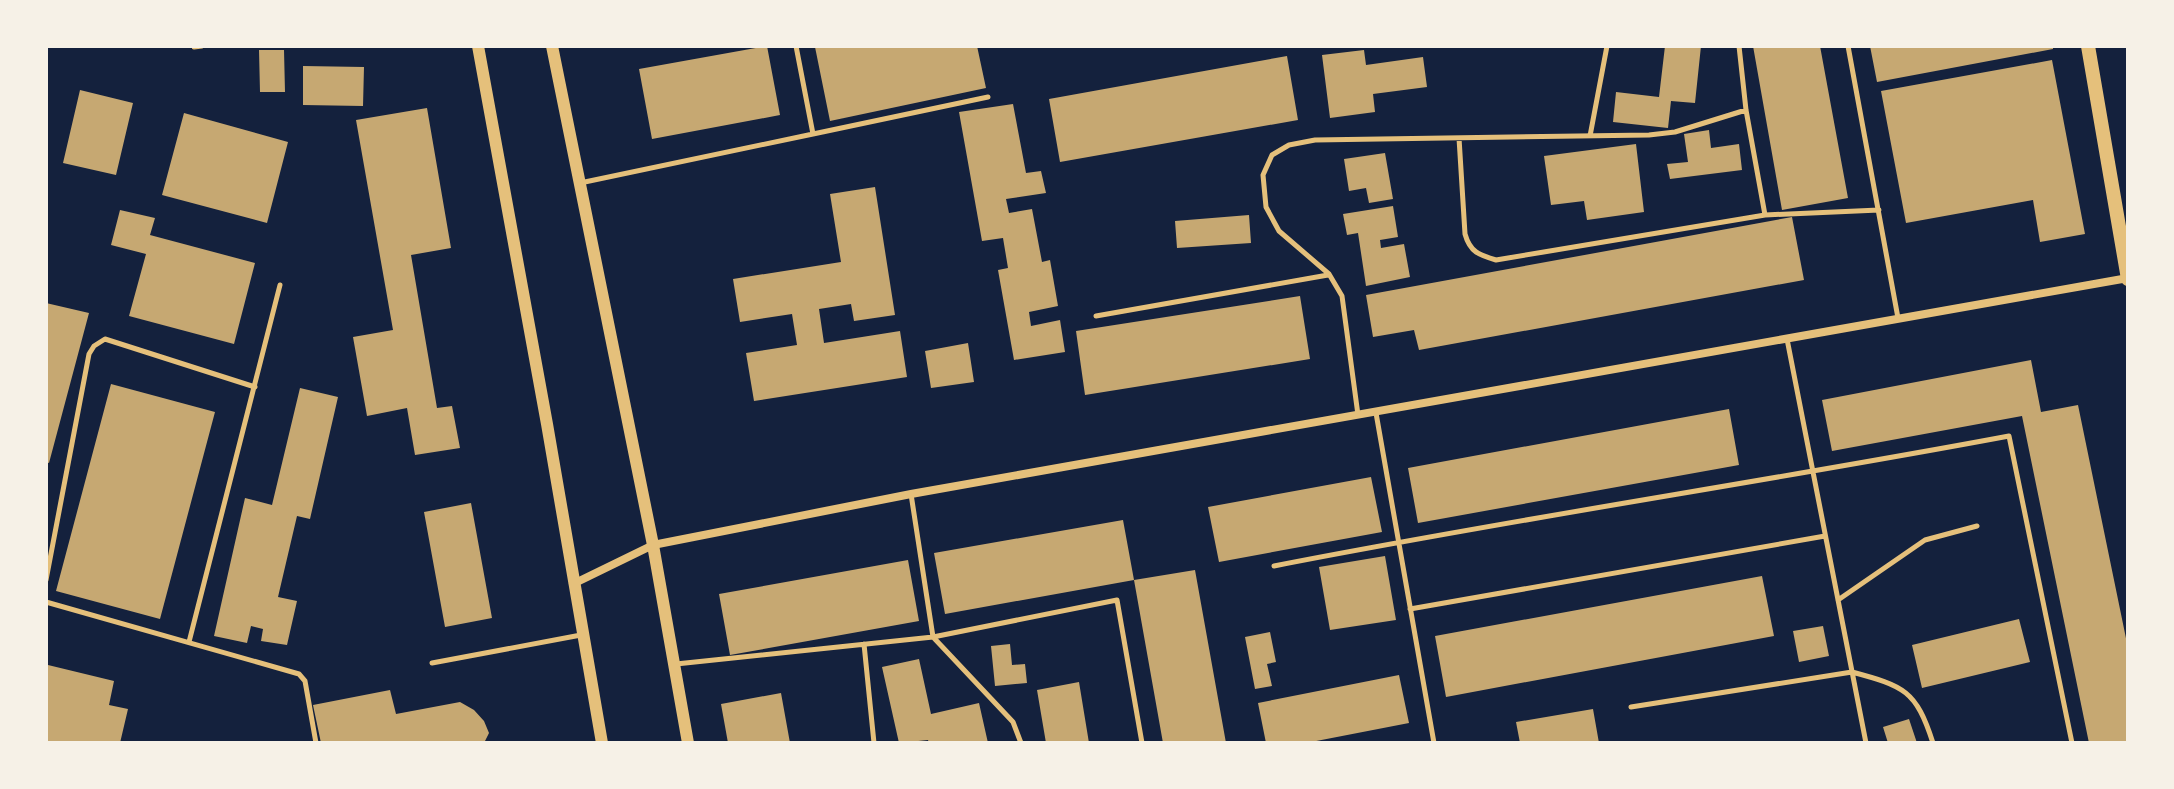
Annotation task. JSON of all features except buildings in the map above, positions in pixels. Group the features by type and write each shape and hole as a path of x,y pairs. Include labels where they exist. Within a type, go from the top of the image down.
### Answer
{"main road":[{"path":"2088,46 2128,278"}],"street":[{"path":"478,46 602,743"},
{"path":"552,46 653,545 688,743"},
{"path":"573,584 653,545 911,494 2128,278"}],"lane":[{"path":"194,47 202,46"},
{"path":"796,46 813,134"},
{"path":"1590,136 1607,46"},
{"path":"1739,46 1746,110 1765,215"},
{"path":"1848,46 1898,318"},
{"path":"579,183 988,97"},
{"path":"1358,416 1342,296 1329,274 1279,231 1266,207 1263,175 1272,155 1289,145 1315,140 1675,132 1746,110"},
{"path":"1459,138 1465,234 1469,247 1479,255 1496,260 1765,215 1879,210"},
{"path":"1096,316 1329,274"},
{"path":"189,642 280,285"},
{"path":"46,580 89,354 94,346 105,339 255,387"},
{"path":"1787,339 1866,743"},
{"path":"1376,413 1434,743"},
{"path":"1274,566 2009,436 2072,743"},
{"path":"911,494 933,637 1013,722 1021,743"},
{"path":"1838,600 1925,540 1977,526"},
{"path":"1410,609 1825,536"},
{"path":"674,664 933,637 1117,600 1142,743"},
{"path":"46,602 299,674 305,681 316,743"},
{"path":"432,663 582,634"},
{"path":"864,644 874,743"},
{"path":"1631,707 1852,672 1883,680 1912,697 1923,713 1933,743"}]}
